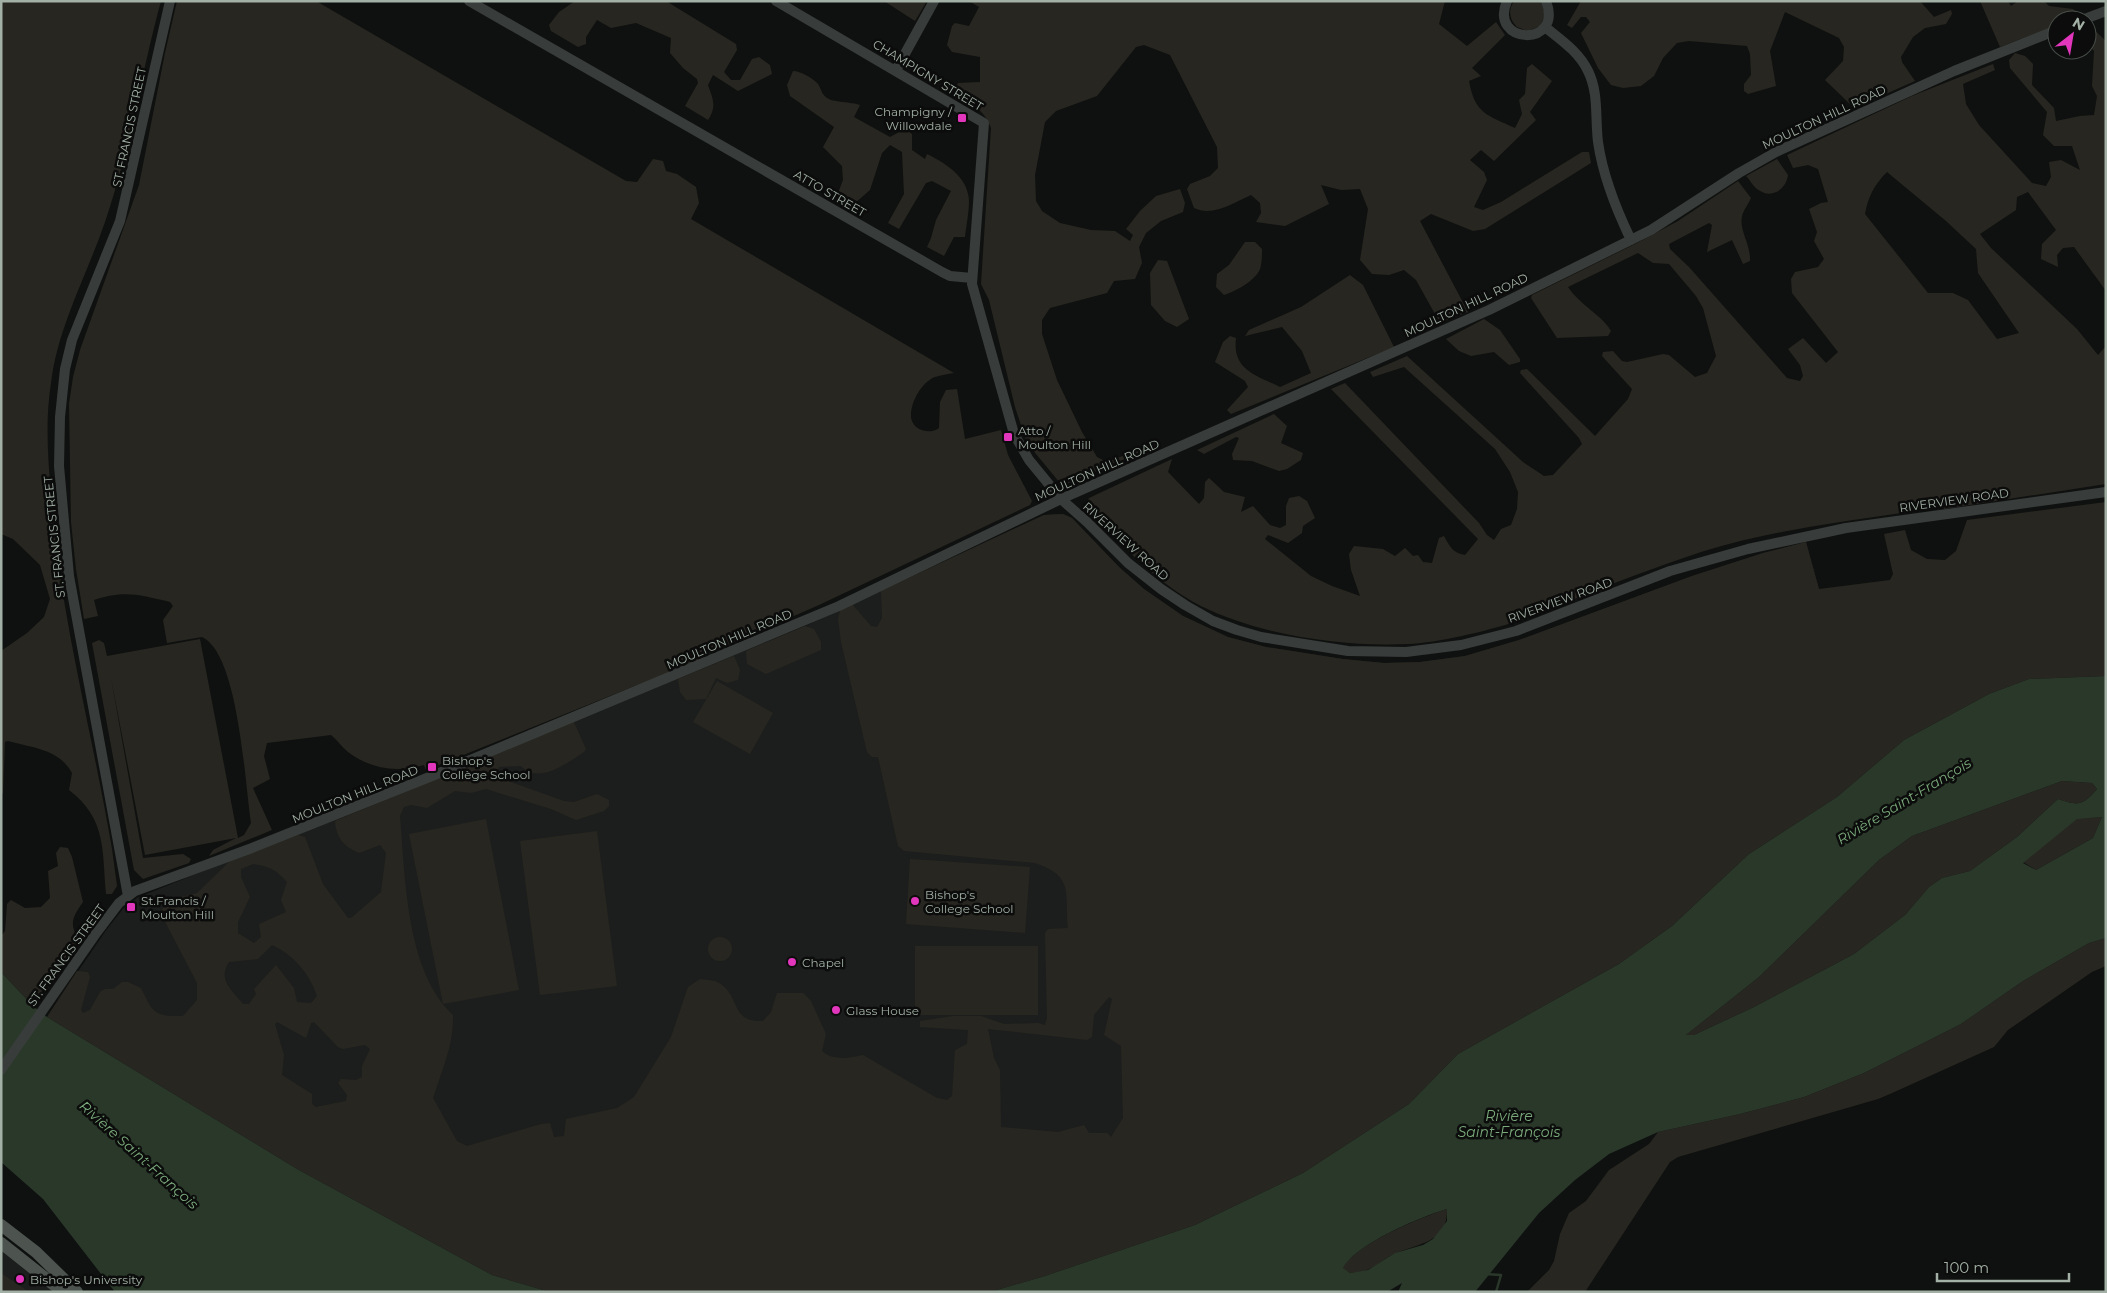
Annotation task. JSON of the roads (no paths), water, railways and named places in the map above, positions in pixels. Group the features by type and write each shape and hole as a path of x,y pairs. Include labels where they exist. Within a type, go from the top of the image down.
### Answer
{"main road":[{"path":"1,1225 36,1252 77,1292"},
{"path":"1,1243 63,1292"}],"street":[{"name":"ST. FRANCIS STREET","path":"1,1070 97,932 119,903 128,896 69,576 60,485 60,417 65,369 72,340 120,222 170,1"},
{"name":"ATTO STREET","path":"469,1 942,272 950,276 972,278"},
{"name":"CHAMPIGNY STREET","path":"776,1 984,123 972,278"},
{"path":"896,70 934,1"},
{"path":"1507,1 1504,8 1507,26 1513,32 1522,36 1539,33 1546,27 1549,19 1546,1"},
{"path":"1546,27 1583,62 1593,81 1602,164 1608,186 1631,240"},
{"name":"MOULTON HILL ROAD","path":"128,896 144,887 313,824 706,663 839,606 1061,499 1489,310 1631,240 1776,152 1954,71 2047,34"},
{"path":"972,278 1014,434 1029,460 1061,499"},
{"name":"RIVERVIEW ROAD","path":"1061,499 1128,563 1160,589 1213,621 1261,637 1348,651 1381,653 1461,645 1516,631 1670,571 1716,557 1812,534 2106,492"}],"water":[{"name":"Rivière Saint-François","path":"2106,676 2106,938 2089,943 2023,981 1961,1024 1864,1073 1804,1097 1740,1114 1658,1132 1609,1154 1575,1180 1539,1213 1475,1292 1398,1292 1402,1283 1387,1292 990,1292 1045,1276 1195,1225 1303,1173 1409,1104 1458,1054 1619,964 1672,926 1749,854 1837,797 1904,740 1989,694 2029,679","holes":["2062,781 2092,783 2097,789 2088,799 2080,803 2071,803 2058,799 2017,837 1970,871 1942,878 1929,887 1905,915 1854,954 1754,1007 1694,1035 1686,1035 1759,977 1879,860 1912,836","2102,817 2093,838 2036,870 2023,863 2077,819","1447,1209 1447,1221 1433,1239 1423,1245 1395,1253 1368,1270 1350,1273 1343,1268 1350,1259 1374,1241"]},
{"name":"Rivière Saint-François","path":"1,972 33,1006 47,1017 297,1169 492,1275 550,1292 115,1292 43,1199 1,1162"}],"waterway":[{"path":"1485,1274 1501,1275 1496,1292"}],"place":[{"name":"Champigny / Willowdale","path":"962,118"},
{"name":"Atto / Moulton Hill","path":"1008,437"},
{"name":"Bishop's Collège School","path":"432,767"},
{"name":"Bishop's College School","path":"915,901"},
{"name":"St.Francis / Moulton Hill","path":"131,907"},
{"name":"Chapel","path":"792,962"},
{"name":"Glass House","path":"836,1010"},
{"name":"Bishop's University","path":"20,1279"}]}
